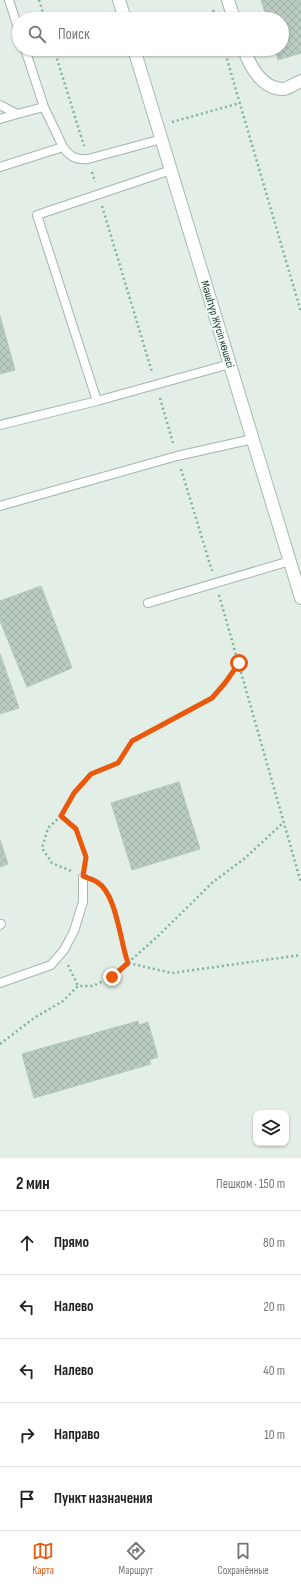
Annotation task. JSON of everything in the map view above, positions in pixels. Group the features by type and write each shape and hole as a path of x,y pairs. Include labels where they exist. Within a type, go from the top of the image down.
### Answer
{"main road":[{"path":"120,0 123,12"},
{"path":"228,0 232,12"},
{"name":"Мәшһүр Жүсіп көшесі","path":"136,56 301,598"},
{"path":"248,56 259,77 271,88 286,89 301,81"}],"lane":[{"path":"0,1 9,0 13,12"},
{"path":"27,56 44,107 64,147 69,155 77,160 88,159 162,139"},
{"path":"0,105 17,114"},
{"path":"0,119 44,107"},
{"path":"0,167 64,147"},
{"path":"97,401 37,215 171,170"},
{"path":"0,425 97,401 230,364"},
{"path":"0,506 177,456 253,439"},
{"path":"148,604 290,560"},
{"path":"0,983 51,965 64,950 74,931 83,902 83,876"}],"path":[{"path":"39,0 43,12"},
{"path":"226,56 301,312"},
{"path":"158,126 240,103"},
{"path":"128,963 108,894 98,882 52,863 42,848 48,828 61,816 74,793 91,774 118,763 132,741 212,698 239,663"},
{"path":"61,816 76,829 86,857 83,876"},
{"path":"0,1044 34,1018 63,1001 78,986 93,986 112,977 178,918 213,882 244,859 284,822"},
{"path":"64,950 69,970 78,986"},
{"path":"128,963 172,973 301,955"}],"building":[{"path":"261,0 301,0 301,53 278,60 277,56 289,56 289,12 265,12"},
{"path":"0,316 15,370 0,374"},
{"path":"41,586 72,668 27,687 0,621 0,601"},
{"path":"0,654 19,708 0,714"},
{"path":"179,782 200,849 132,870 111,803"},
{"path":"0,840 8,864 0,867"},
{"path":"138,1021 139,1025 148,1022 158,1057 149,1060 151,1064 34,1098 22,1054"}],"route":[{"path":"112,977 128,963 123,949 115,914 108,894 98,882 83,876 86,857 76,829 61,816 74,793 91,774 118,763 132,741 212,698 239,663"}]}
